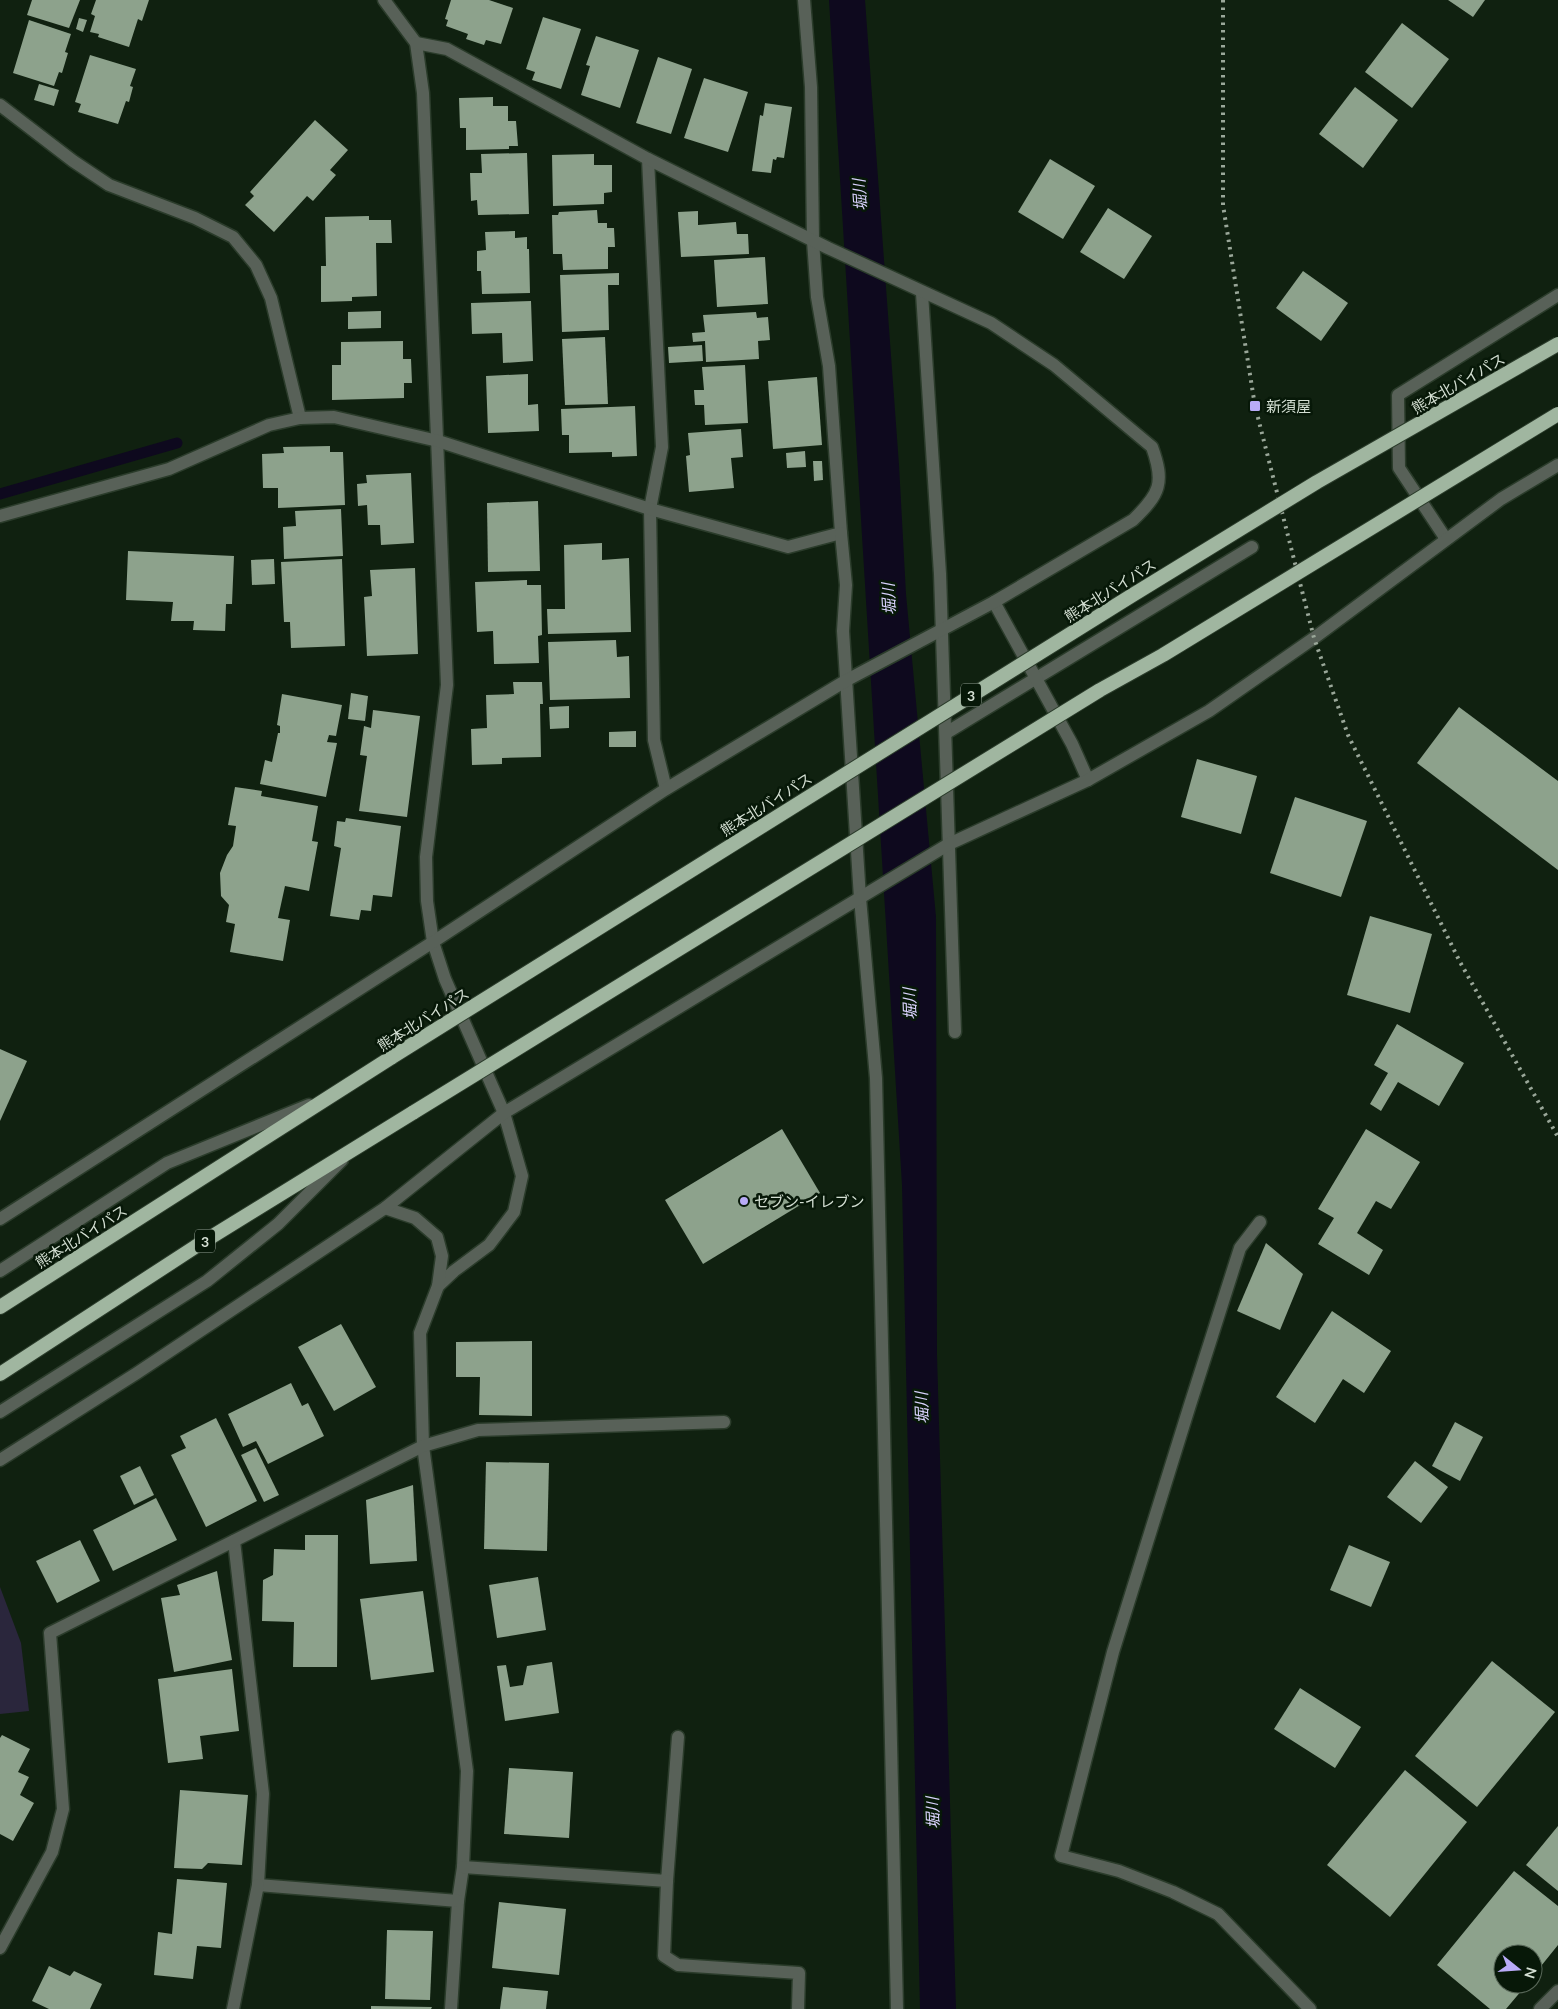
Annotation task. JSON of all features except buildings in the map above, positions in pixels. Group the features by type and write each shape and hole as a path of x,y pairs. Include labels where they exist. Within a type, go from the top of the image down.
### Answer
{"highway":[{"name":"熊本北バイパス","path":"0,1307 392,1058 1131,596 1317,482 1558,344"},
{"name":"3","path":"0,1374 195,1247 414,1112 1092,695 1163,655 1558,414"}],"street":[{"path":"384,0 416,43 424,93 447,686 426,857 427,901 433,942 445,979 504,1113 522,1176 514,1212 489,1245 454,1271 438,1286"},
{"path":"804,0 812,87 813,241 817,297 829,366 840,533 846,585 843,631 860,898 876,1078 897,2009"},
{"path":"0,1219 433,942 666,789 846,680 994,602 1133,520 1150,504 1159,486 1159,465 1152,447 1054,365 991,323 922,293 813,241 648,159 447,50 416,43"},
{"path":"0,105 73,161 109,185 195,218 232,237 256,265 271,298 300,418"},
{"path":"648,159 662,447 650,509 654,740 666,789"},
{"path":"922,293 938,632 946,732 945,846 955,1032"},
{"path":"1446,540 1398,468 1398,394 1558,295"},
{"path":"0,516 169,469 269,425 300,418 334,417 438,441 650,509 788,547 840,533"},
{"path":"0,1460 137,1373 385,1208 504,1113 945,846 1088,780 1208,711 1314,638 1501,499 1558,465"},
{"path":"946,732 1252,547"},
{"path":"994,602 1072,744 1088,780"},
{"path":"0,1271 167,1162 330,1097"},
{"path":"0,1412 206,1281 278,1224 353,1150"},
{"path":"385,1208 414,1218 437,1237 442,1256 438,1286 420,1333 423,1446 467,1771 463,1867 458,1901 451,2009"},
{"path":"1260,1222 1240,1248 1189,1408 1114,1652 1061,1856 1119,1871 1172,1892 1218,1914 1310,2009"},
{"path":"0,1948 52,1852 63,1808 50,1633 423,1446 478,1430 724,1422"},
{"path":"233,2009 258,1885 263,1794 234,1541"},
{"path":"678,1737 667,1881 664,1956 678,1965 799,1973 798,2009"},
{"path":"463,1867 667,1881"},
{"path":"258,1885 458,1901"},
{"path":"1540,2009 1558,1991"}],"shaded area":[{"path":"0,1587 21,1643 29,1711 0,1714"}],"water":[{"name":"堀川","path":"829,0 865,0 899,465 906,594 936,917 937,1355 956,2009 920,2009 902,1185"}],"waterway":[{"path":"0,494 177,443"}],"railway":[{"path":"1223,0 1223,205 1255,406 1314,638 1348,735 1460,962 1558,1137"}],"place":[{"name":"新須屋","path":"1255,406"},
{"name":"セブン-イレブン","path":"744,1201"}]}
